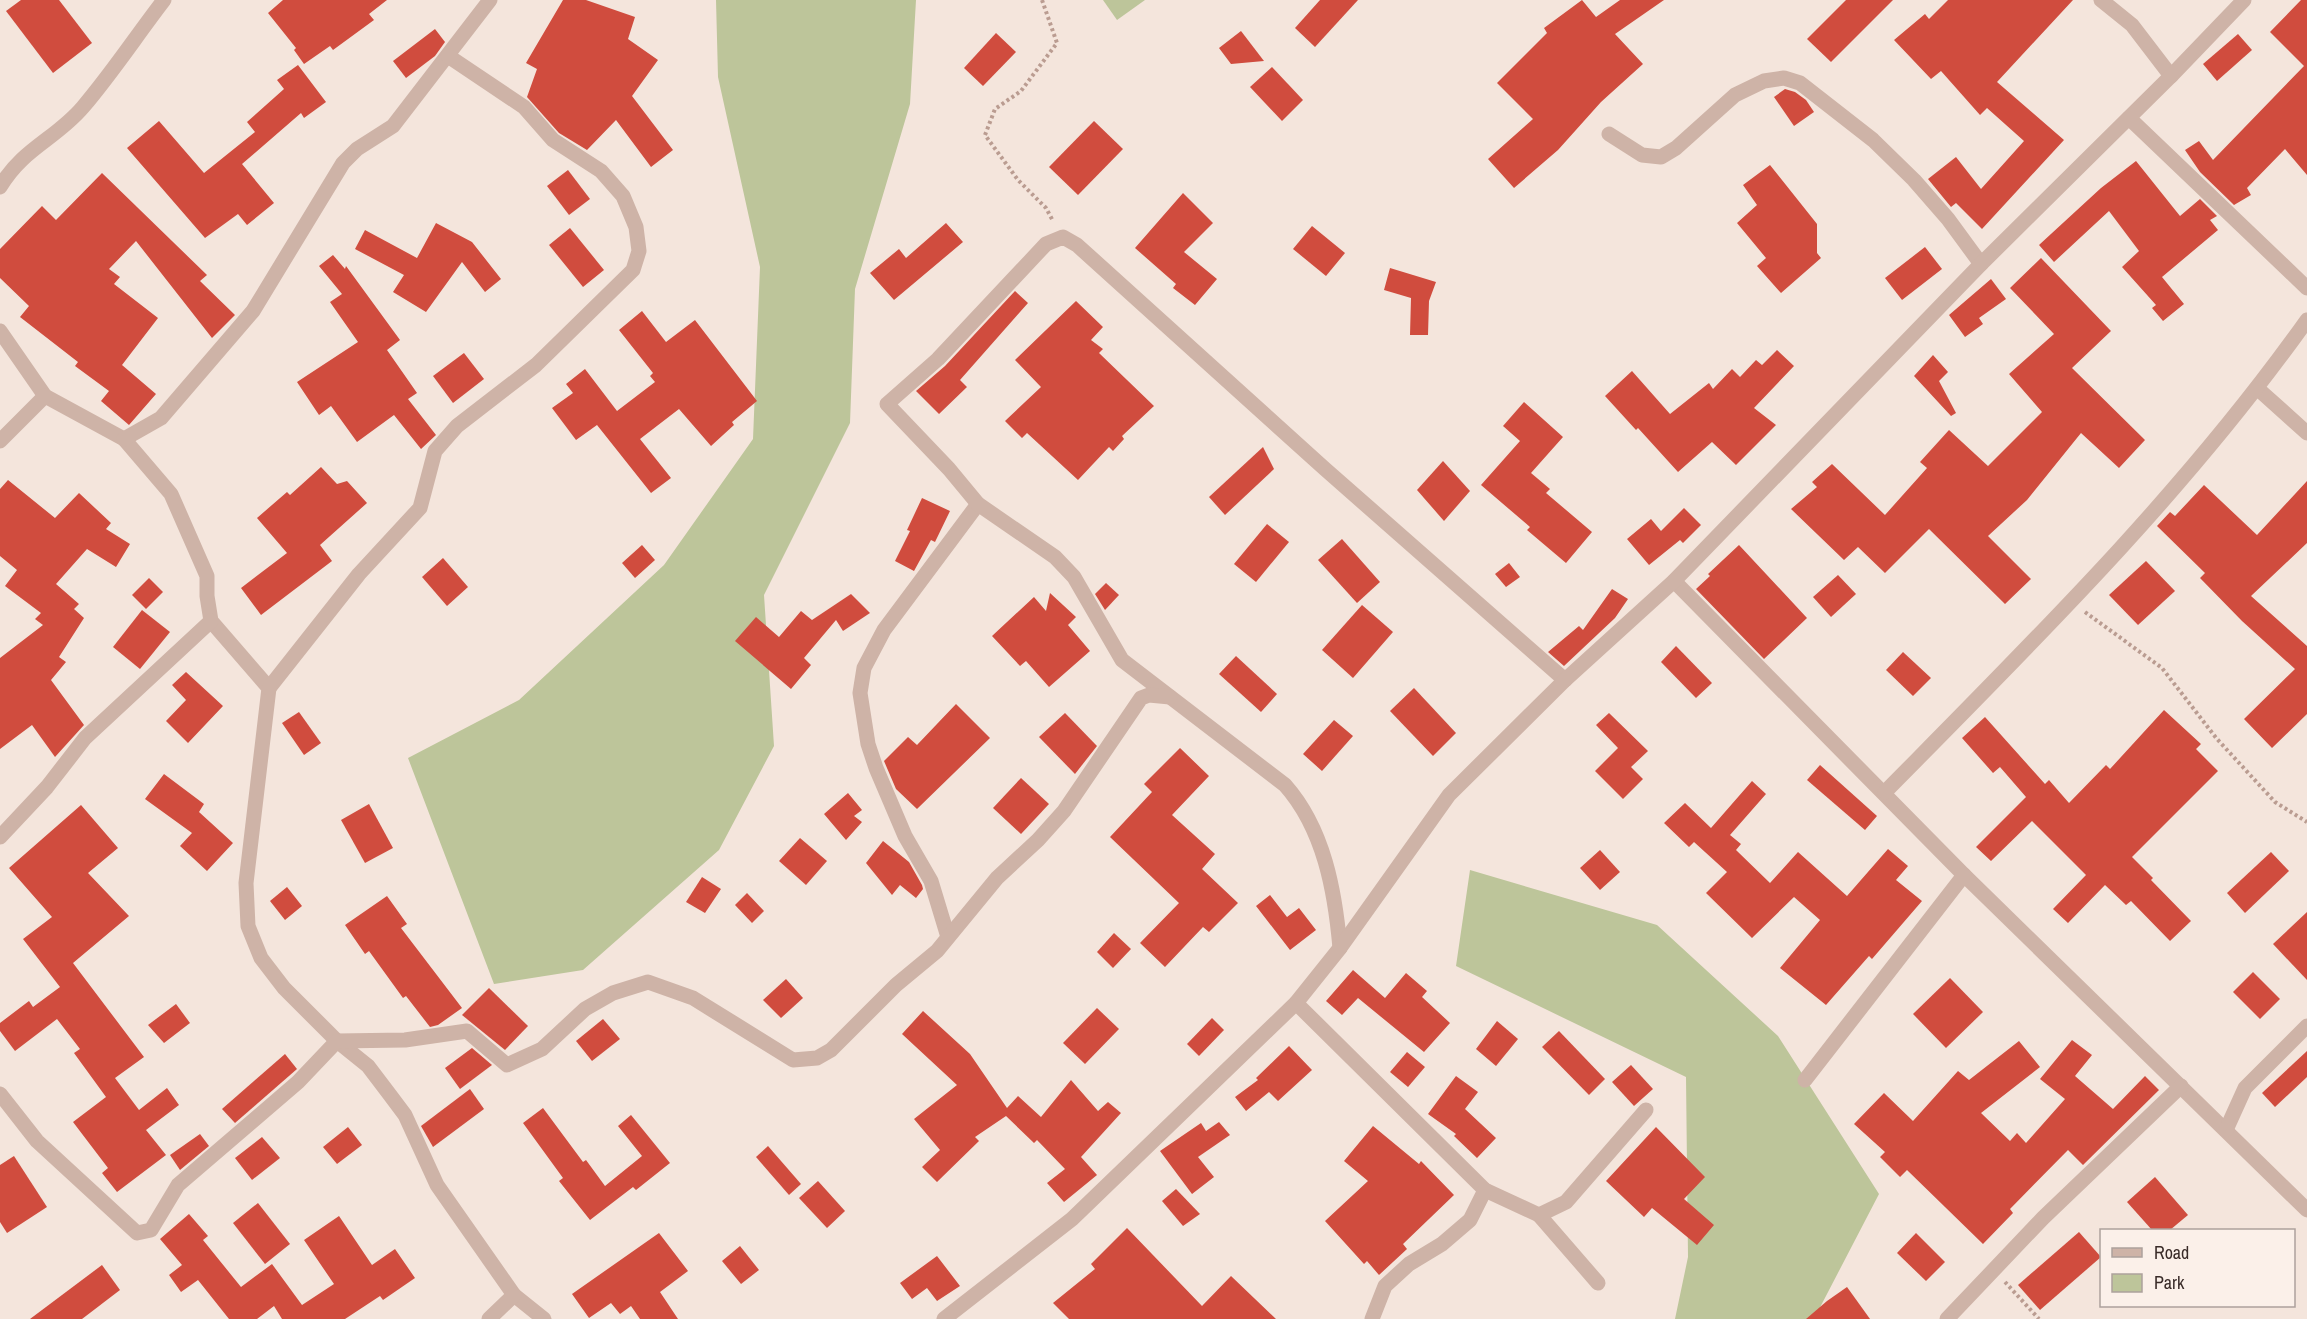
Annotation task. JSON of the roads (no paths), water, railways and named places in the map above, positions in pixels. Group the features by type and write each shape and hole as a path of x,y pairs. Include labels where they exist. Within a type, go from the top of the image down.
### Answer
{"street":[{"path":"0,187 27,151 64,126 82,108 164,0"},
{"path":"124,439 161,418 178,401 253,311 343,163 357,149 393,126 490,0"},
{"path":"2101,0 2132,26 2171,76"},
{"path":"944,1319 1072,1219 1296,1003 1340,948 1449,795 1565,680 1674,581 1981,264 2171,76 2244,0"},
{"path":"448,56 524,107 553,141 601,171 622,196 636,227 639,251 633,270 536,365 457,426 435,451 420,508 359,574 269,688 246,882 248,926 261,958 273,973 337,1041 368,1066 395,1101 405,1115 437,1185 514,1295 544,1319"},
{"path":"1610,134 1642,155 1661,157 1676,148 1735,95 1764,81 1785,78 1800,83 1873,140 1914,180 1948,219 1981,264"},
{"path":"2128,118 2307,288"},
{"path":"1340,948 1336,903 1327,866 1300,802 1285,784 1122,660 1074,577 1055,556 978,504 950,469 887,404 938,359 1046,244 1063,237 1077,245 1325,470 1565,680"},
{"path":"1885,792 2071,602 2258,389 2307,320"},
{"path":"0,331 45,396 124,439 171,494 207,576 211,621 269,688"},
{"path":"2258,389 2307,434"},
{"path":"0,441 45,396"},
{"path":"948,937 931,881 905,836 876,768 868,744 860,693 864,668 884,630 978,504"},
{"path":"1674,581 1885,792 1964,876 2307,1210"},
{"path":"0,837 47,787 85,738 211,621"},
{"path":"0,1094 37,1141 137,1233 151,1230 178,1185 298,1082 337,1041 405,1040 467,1031 507,1065 542,1049 585,1009 612,993 648,982 693,998 793,1060 817,1058 831,1050 948,937 997,878 1038,840 1064,811 1141,698 1149,695 1172,697"},
{"path":"1805,1080 1964,876"},
{"path":"1296,1003 1485,1190 1539,1215 1598,1283"},
{"path":"2226,1130 2245,1088 2307,1026"},
{"path":"1947,1319 2043,1218 2181,1086"},
{"path":"1539,1215 1566,1202 1646,1110"},
{"path":"1372,1319 1385,1286 1409,1264 1443,1244 1470,1220 1485,1190"},
{"path":"489,1319 514,1295"}]}
